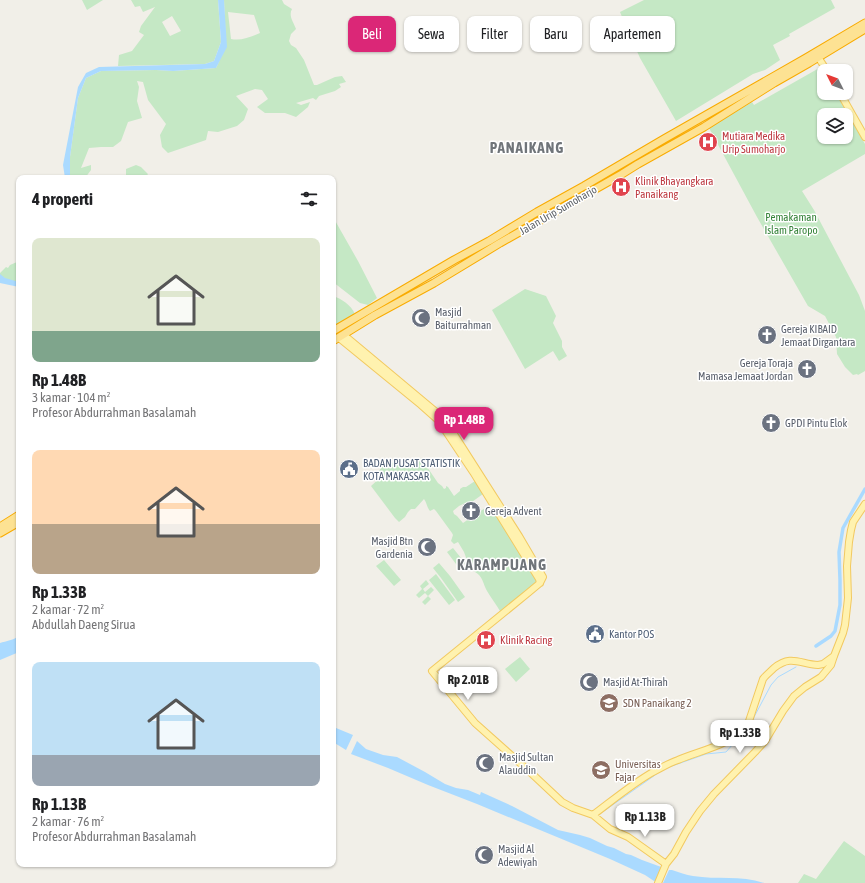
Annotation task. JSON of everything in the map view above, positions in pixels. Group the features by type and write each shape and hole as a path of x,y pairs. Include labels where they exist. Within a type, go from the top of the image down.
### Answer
{"highway":[{"name":"Jalan Urip Sumoharjo","path":"339,338 375,315 434,283 537,212 865,23"},
{"name":"Jalan Urip Sumoharjo","path":"336,328 417,283 442,267 498,240 622,174 704,127 865,29"},
{"path":"417,283 421,290"},
{"path":"0,527 16,517"},
{"path":"0,533 16,524"}],"main road":[{"path":"818,57 822,64"},
{"path":"844,100 865,136"},
{"path":"339,338 441,416 452,431 500,512 543,577 540,583 432,672 474,723 562,802 595,817 610,829 628,837 665,867"},
{"path":"659,882 665,867 700,811 714,794 765,741 783,710 794,696 803,688 821,677 831,665 845,625 848,598 848,542 852,523 865,504"},
{"path":"595,817 630,787 652,773 677,760 727,741 737,735 748,724 763,679 779,664 787,660 792,660 818,666 834,656"},
{"path":"659,882 670,866 671,859"}],"green space":[{"path":"82,0 103,0 87,10"},
{"path":"131,0 218,0 221,42 214,61 205,64 118,66 119,55 132,51 144,35 139,32 141,26 155,7 143,12 140,6 135,7","holes":["172,16 181,31 170,36 162,22"]},
{"path":"224,0 282,0 284,4 292,9 291,17 296,29 291,34 289,41 304,60 314,85 342,76 346,82 339,84 341,87 335,91 319,96 316,100 313,98 296,103 301,105 310,102 308,107 296,117 285,113 265,113 257,107 268,99 262,90 255,89 236,96 248,109 244,120 237,126 218,132 208,131 206,140 168,153 162,147 160,135 166,124 148,100 143,82 137,81 139,87 137,101 142,118 128,122 121,141 113,147 89,148 81,168 91,165 91,170 87,175 70,175 70,157 78,98 86,78 101,71 173,71 216,68 226,47","holes":["228,12 254,15 260,33 242,39 231,39"]},
{"path":"644,0 831,0 835,8 789,34 790,36 773,45 780,60 765,70 753,74 676,121 637,52 675,52 675,16 622,16 620,12"},
{"name":"Pemakaman Islam Paropo","path":"817,69 817,100 840,100 845,108 817,108 817,144 853,144 853,123 865,144 865,154 802,191 814,210 859,295 865,311 865,371 858,375 853,375 845,367 837,354 836,337 825,316 808,306 757,217 709,128 752,102 754,105"},
{"path":"136,165 141,167 148,174 126,175 126,169"},
{"path":"336,222 377,298 368,305 360,303 336,284"},
{"path":"16,262 16,284 0,280 0,273"},
{"path":"525,289 546,296 556,316 553,323 562,341 562,347 567,356 559,361 553,351 525,369 492,310"},
{"path":"336,297 346,303 355,314 336,325"},
{"path":"421,458 438,483 444,489 446,486 448,487 454,496 460,491 460,489 475,481 483,494 469,504 467,502 459,506 453,511 454,514 463,523 488,506 491,506 538,582 503,610 500,611 487,591 481,578 468,563 458,542 454,544 451,541 453,535 452,533 434,509 430,511 424,499 415,509 411,509 399,522 371,486 381,477 379,471 381,468 377,464 379,460 383,463 389,460 394,464 396,462 395,460 397,459 402,462 406,463 409,461 412,464 415,464"},
{"path":"453,548 465,563 459,568 447,552"},
{"path":"384,560 401,580 394,586 376,566"},
{"path":"439,563 465,597 458,602 433,568"},
{"path":"436,574 455,600 449,605 429,580"},
{"path":"426,580 429,584 423,589 425,592 431,587 434,590 428,596 425,593 419,598 416,595 422,589 420,586"},
{"path":"428,596 431,599 425,605 422,602"},
{"path":"520,657 530,669 516,682 505,669"},
{"path":"844,841 865,856 865,883 798,883 804,874 816,879"}],"water":[{"path":"218,0 224,0 227,47 216,68 173,71 101,71 86,78 78,98 70,157 70,175 65,175 63,165 78,87 86,73 99,67 205,64 214,61 221,42"},
{"path":"0,274 5,278 16,281 16,286 0,283"},
{"path":"16,637 16,653 0,660 0,643"},
{"path":"336,728 353,735 346,750 336,744"},
{"path":"357,741 366,749 383,755 397,757 445,784 480,795 481,792 558,830 590,838 626,854 664,868 657,883 645,875 610,859 351,754"},
{"path":"669,870 693,876 737,878 764,883 663,883"}],"waterway":[{"path":"816,646 831,636 835,631 840,605 839,552 843,528 865,489"},
{"path":"753,719 771,685 778,677 796,667"},
{"path":"669,767 706,754 726,752 740,736"},
{"path":"604,811 658,773"}],"place":[{"name":"Mutiara Medika Urip Sumoharjo","path":"708,142"},
{"name":"Klinik Bhayangkara Panaikang","path":"621,187"},
{"name":"Masjid Baiturrahman","path":"421,318"},
{"name":"Gereja KIBAID Jemaat Dirgantara","path":"767,335"},
{"name":"Gereja Toraja Mamasa Jemaat Jordan","path":"807,369"},
{"name":"GPDI Pintu Elok","path":"771,423"},
{"name":"BADAN PUSAT STATISTIK KOTA MAKASSAR","path":"349,469"},
{"name":"Gereja Advent","path":"471,511"},
{"name":"Masjid Btn Gardenia","path":"427,547"},
{"name":"Kantor POS","path":"595,634"},
{"name":"Klinik Racing","path":"486,640"},
{"name":"Masjid At-Thirah","path":"589,682"},
{"name":"SDN Panaikang 2","path":"609,703"},
{"name":"Masjid Sultan Alauddin","path":"485,763"},
{"name":"Universitas Fajar","path":"601,770"},
{"name":"Masjid Al Adewiyah","path":"484,855"}],"district":[{"name":"PANAIKANG","path":"527,147"},
{"name":"KARAMPUANG","path":"502,564"}]}
